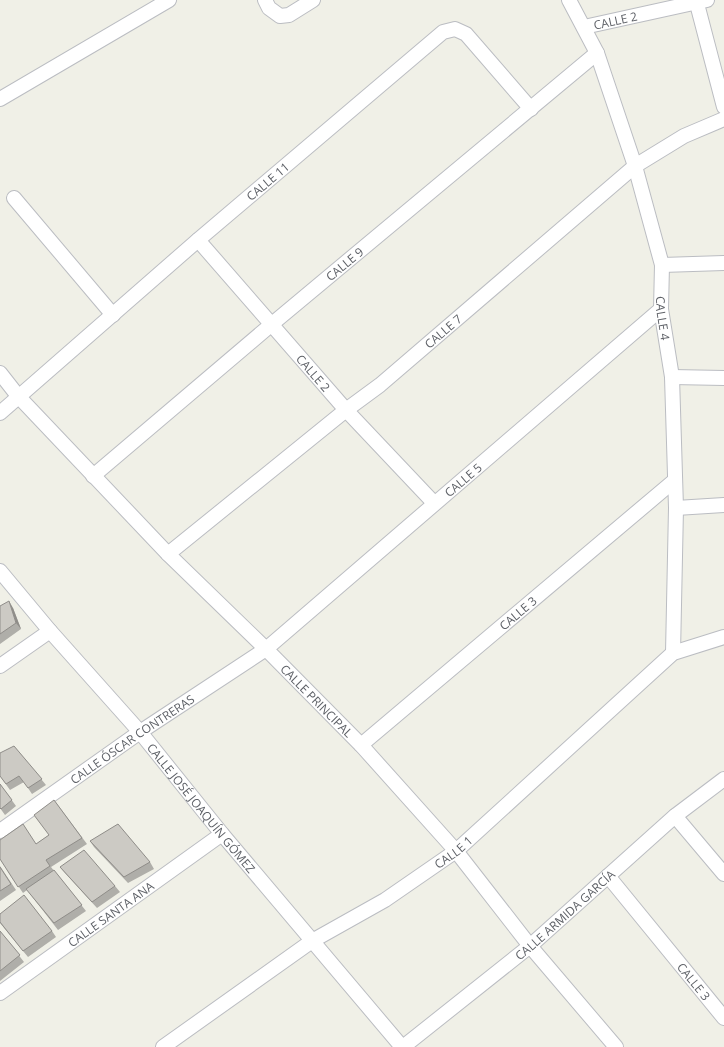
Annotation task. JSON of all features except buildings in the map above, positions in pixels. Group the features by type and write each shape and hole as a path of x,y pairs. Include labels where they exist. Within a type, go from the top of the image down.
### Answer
{"street":[{"path":"0,100 169,0"},
{"path":"265,0 269,8 280,16 289,15 313,0"},
{"name":"CALLE 4","path":"569,0 597,53 635,166 662,265 661,309 672,377 676,508 673,653"},
{"path":"700,1 724,107"},
{"name":"CALLE 2","path":"584,27 700,1"},
{"name":"CALLE 11","path":"0,413 198,240 443,32 455,29 466,34 531,109"},
{"name":"CALLE 9","path":"93,476 597,53"},
{"name":"CALLE 7","path":"168,554 346,410 380,385 635,166 684,136 724,119"},
{"path":"14,198 112,315"},
{"name":"CALLE 2","path":"198,240 346,410 434,503"},
{"path":"662,265 724,263"},
{"name":"CALLE 5","path":"266,649 661,309"},
{"name":"CALLE PRINCIPAL","path":"0,373 18,396 168,554 361,745 456,850 530,946 616,1047"},
{"path":"672,377 724,378"},
{"name":"CALLE 3","path":"361,745 675,480"},
{"path":"676,508 724,505"},
{"name":"CALLE JOSÉ JOAQUÍN GÓMEZ","path":"0,572 140,732 222,834 402,1047"},
{"path":"0,666 50,631"},
{"name":"CALLE 1","path":"163,1047 312,941 385,900 456,850 673,653 724,637"},
{"name":"CALLE ÓSCAR CONTRERAS","path":"0,831 140,732 266,649"},
{"name":"CALLE ARMIDA GARCÍA","path":"402,1047 530,946 676,816 724,779"},
{"path":"676,816 724,874"},
{"name":"CALLE SANTA ANA","path":"0,993 222,834"},
{"name":"CALLE 3","path":"608,876 724,1018"}]}
